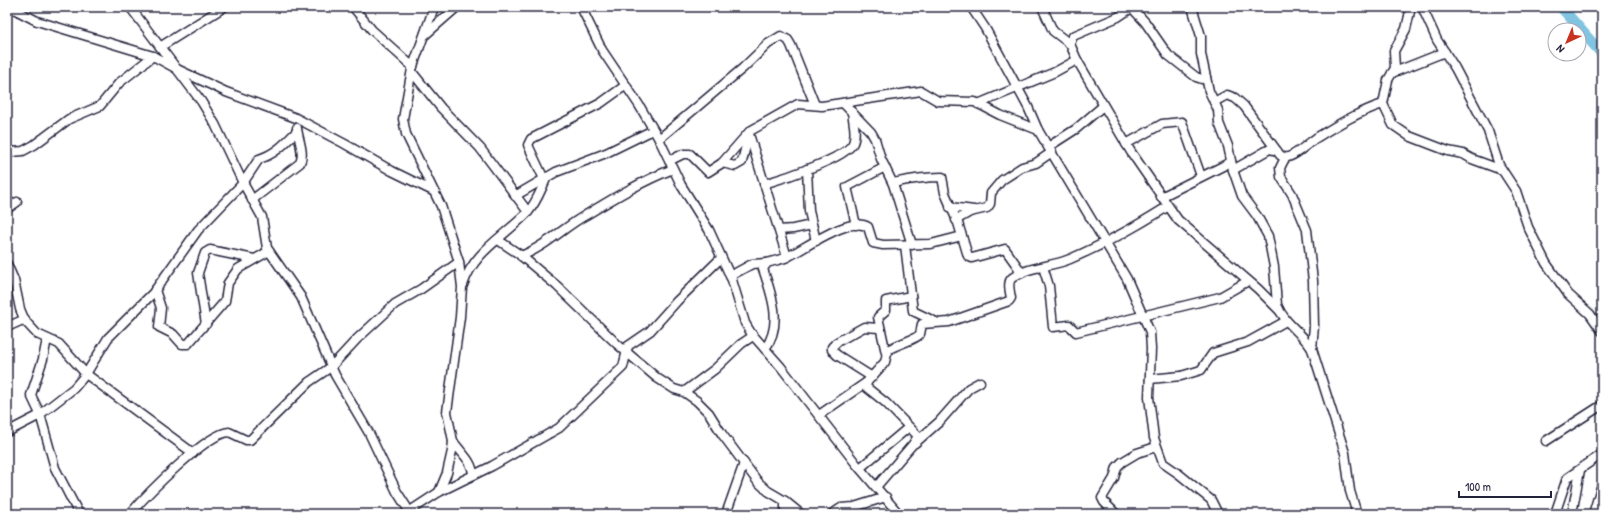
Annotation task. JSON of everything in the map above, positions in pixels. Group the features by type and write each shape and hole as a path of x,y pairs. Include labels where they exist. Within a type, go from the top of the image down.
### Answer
{"street":[{"path":"130,7 201,101 215,124 264,223 265,244 300,297 331,367 369,434 397,492 410,513 439,492 559,428 623,367 626,362 626,352 631,344 650,331 677,301 721,258"},
{"path":"160,47 224,7"},
{"path":"353,7 372,30 412,70 441,108 480,148 528,212"},
{"path":"434,7 412,70 403,119 404,127 435,192 446,219 459,262 462,287 460,317 447,412 453,441 459,451 471,463 473,475"},
{"path":"424,36 457,7"},
{"path":"581,7 602,50 626,85 659,139 690,200 709,230 736,289 745,323 753,336 899,514"},
{"path":"971,7 985,28 1038,130 1127,279 1144,316 1150,332 1150,406 1156,447 1166,467 1179,474 1212,500 1218,514"},
{"path":"1042,7 1053,31 1070,44 1077,60 1103,106 1167,207 1183,226 1248,281 1279,311 1286,321 1312,349"},
{"path":"1192,7 1201,36 1201,54 1206,78 1232,166 1242,196 1257,216 1268,236 1274,267 1277,305 1279,311"},
{"path":"1411,7 1406,29 1394,51 1395,68 1388,80 1383,104 1394,128 1400,132 1448,151 1463,154 1468,158 1502,170"},
{"path":"1422,7 1437,40 1488,131 1502,170 1516,191 1528,227 1552,273 1568,294 1590,314 1602,331"},
{"path":"13,8 37,21 154,56 177,69 226,92 297,119 392,171 435,192"},
{"path":"1070,44 1074,36 1133,8 1149,26 1168,55 1196,77 1202,79 1206,78"},
{"path":"659,139 743,68 768,44 781,36 788,40 791,45 815,106"},
{"path":"1392,73 1445,52"},
{"path":"7,148 12,152 24,151 69,119 100,106 119,84 154,56"},
{"path":"978,104 1055,72 1077,60"},
{"path":"462,287 470,266 479,255 498,240 528,212 536,201 545,178 528,145 531,139 600,103 626,85"},
{"path":"669,161 683,154 690,154 708,172 722,163 750,132 798,104 815,106 843,103 917,91 924,92 938,101 978,104 1000,116 1038,130"},
{"path":"1214,102 1227,95 1240,101 1277,151 1285,158"},
{"path":"843,103 871,132 893,183 908,245 911,296 914,313 937,322 944,323 1009,301 1011,298 1010,281 1022,273 1069,260 1105,242 1167,207"},
{"path":"1357,514 1350,491 1345,454 1312,349 1314,326 1313,281 1308,230 1292,194 1281,177 1280,168 1285,158 1292,156 1316,138 1365,110 1383,104"},
{"path":"956,220 989,206 991,193 1002,180 1022,167 1036,164 1050,149 1103,106"},
{"path":"764,184 824,163 850,148 854,138 852,112"},
{"path":"252,200 300,163 302,157 297,119"},
{"path":"1126,144 1162,124 1182,122 1201,176"},
{"path":"515,196 545,178 606,153 653,130"},
{"path":"7,432 40,414 68,394 86,374 108,338 155,290 203,224 243,183 259,159 268,158 298,131"},
{"path":"722,163 735,166 742,162 750,132"},
{"path":"750,132 764,184 787,257"},
{"path":"1161,197 1201,176 1232,166 1270,149 1277,151"},
{"path":"856,226 847,187 885,167"},
{"path":"521,256 534,250 586,215 651,178 673,169"},
{"path":"807,169 812,225 816,242"},
{"path":"893,183 916,177 927,179 942,177 950,207 969,257 1005,249 1022,273"},
{"path":"7,209 17,202"},
{"path":"950,207 977,210"},
{"path":"779,230 812,225"},
{"path":"730,276 752,264 767,263 787,257 837,229 864,225 868,226 874,244 883,245 932,244 962,236"},
{"path":"498,240 521,256 566,294 626,352 657,378 674,389 684,392 709,413 722,434 763,488 785,501 801,514"},
{"path":"206,324 198,273 205,252 210,250 254,259"},
{"path":"155,290 161,308 158,326 173,334 182,344 189,343 225,300 228,283 231,276 238,269 269,251"},
{"path":"130,514 194,453 218,435 225,432 233,432 246,440 250,440 309,382 331,367 357,339 395,304 421,289 459,262"},
{"path":"765,349 772,340 775,323 775,311 763,269 767,263"},
{"path":"7,264 14,280 24,319 37,334 59,344 86,374 194,453"},
{"path":"1043,267 1048,286 1053,327 1070,325 1076,332 1220,297 1248,281"},
{"path":"819,415 869,379 885,362 886,353 879,328 878,317 885,311 886,301 911,296"},
{"path":"7,327 24,319"},
{"path":"1150,379 1181,376 1200,370 1213,353 1248,342 1286,321"},
{"path":"886,353 891,348 902,342 917,337 922,324 937,322"},
{"path":"869,379 837,355 832,350 832,347 837,342 864,327 879,328"},
{"path":"684,392 715,368 741,344 753,336"},
{"path":"47,339 43,359 31,395 40,414 55,468 79,514"},
{"path":"869,379 867,389 886,403 917,435 913,444"},
{"path":"876,487 913,444 939,422 966,391 980,382"},
{"path":"1546,441 1602,405"},
{"path":"860,468 909,427"},
{"path":"439,492 447,473 453,441"},
{"path":"1116,514 1102,498 1114,478 1117,467 1122,462 1137,453 1156,447"},
{"path":"1555,514 1566,479 1602,454"},
{"path":"726,514 744,463"},
{"path":"1572,514 1580,470"},
{"path":"1594,514 1602,484"},
{"path":"832,514 841,508 854,507 886,497"},
{"path":"785,501 785,509 789,514"}],"waterway":[{"path":"1561,7 1602,54"}]}
